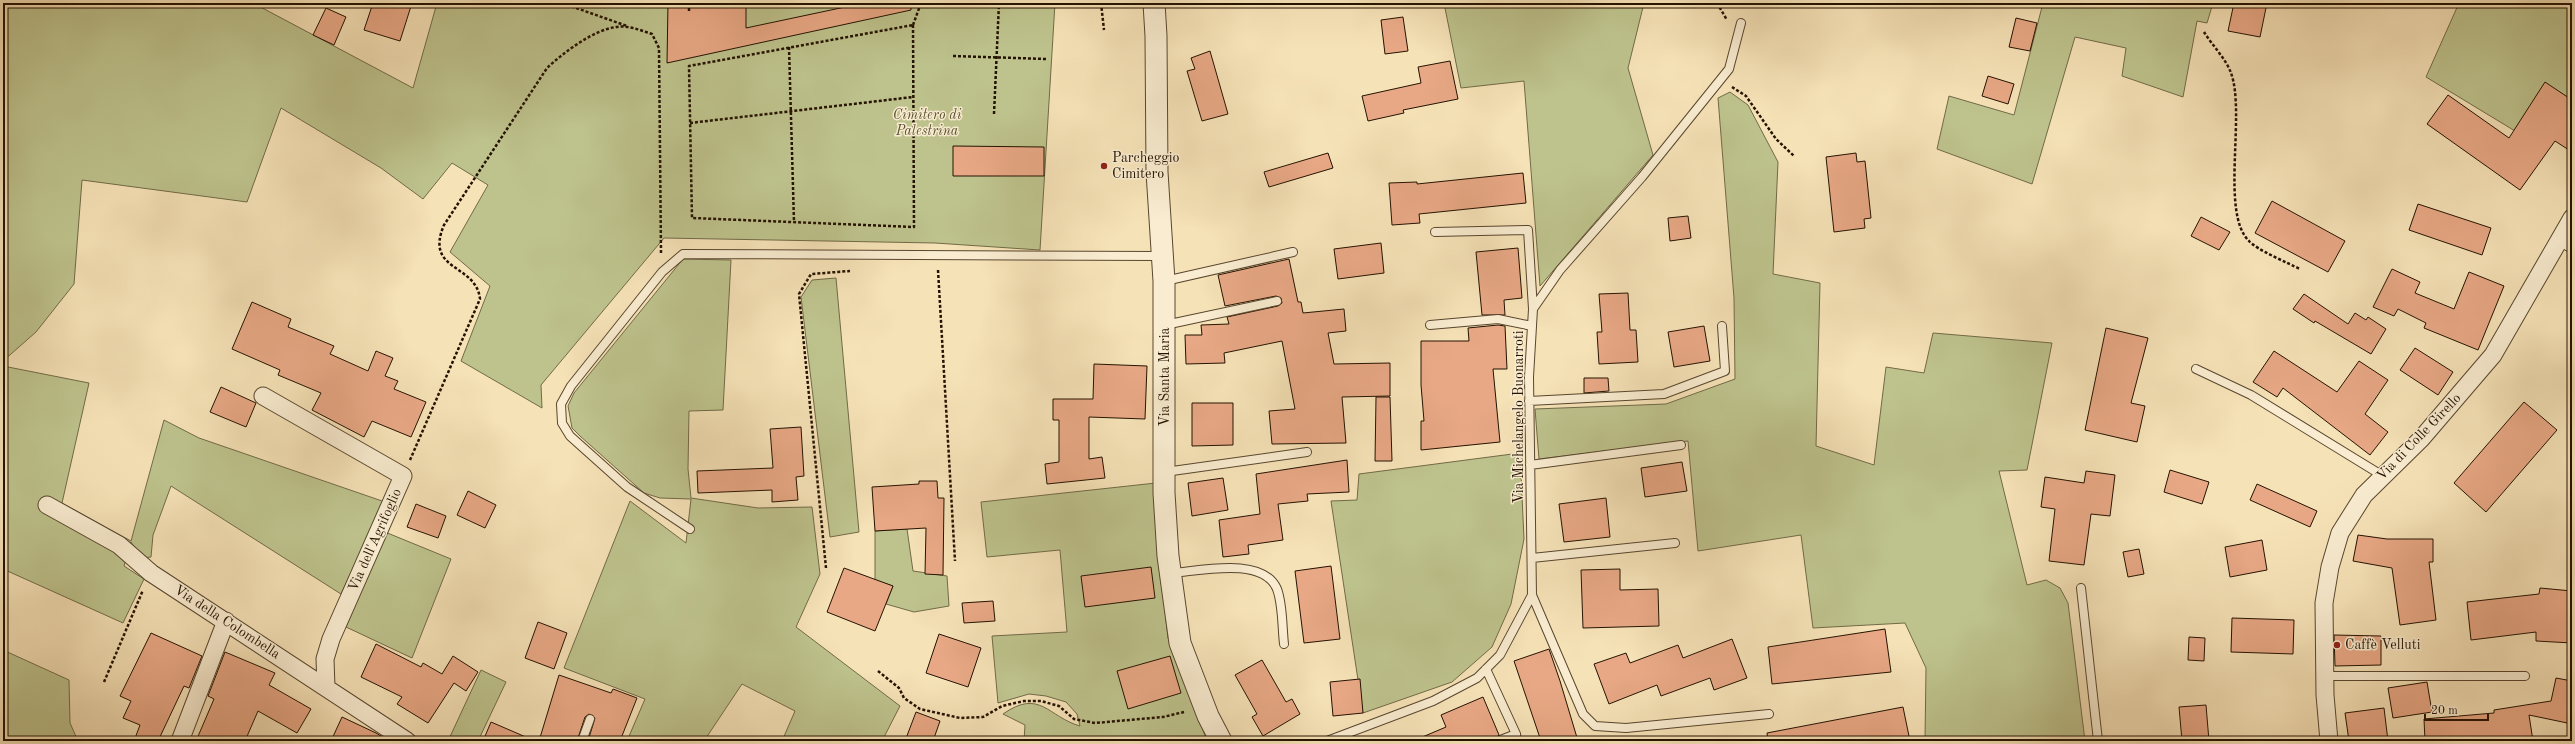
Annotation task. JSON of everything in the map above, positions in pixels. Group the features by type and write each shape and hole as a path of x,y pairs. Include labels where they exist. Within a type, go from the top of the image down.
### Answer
{"street":[{"name":"Via Santa Maria","path":"1154,3 1156,36 1157,172 1163,256 1165,324 1165,522 1170,573 1180,643 1204,707 1221,741"},
{"name":"Via di Colle Girello","path":"2329,741 2324,676 2324,603 2332,555 2350,513 2364,494 2420,439 2493,355 2565,245 2572,218"},
{"name":"Via dell'Agrifoglio","path":"263,396 403,476 331,639 325,659 326,687"},
{"name":"Via della Colombella","path":"47,505 119,545 151,573 407,741"},
{"path":"180,741 226,621"}],"lane":[{"path":"1533,309 1560,270 1642,177 1729,68 1741,23"},
{"name":"Via Michelangelo Buonarroti","path":"1327,741 1433,701 1477,678 1500,655 1532,595 1529,401 1533,309 1528,230 1436,232"},
{"path":"1164,281 1293,252"},
{"path":"690,529 627,487 570,436 562,423 561,404 571,386 662,272 683,254 1163,256"},
{"path":"1165,324 1277,301"},
{"path":"1430,325 1498,319 1532,326"},
{"path":"1529,401 1664,394 1725,371 1722,326"},
{"path":"2196,369 2251,395 2383,476"},
{"path":"1530,465 1681,445"},
{"path":"1165,472 1307,452"},
{"path":"1532,558 1675,543"},
{"path":"1170,573 1250,568 1267,576 1273,581 1279,597 1284,644"},
{"path":"2081,588 2098,741"},
{"path":"1532,595 1583,714 1595,726 1626,728 1769,714"},
{"path":"1486,669 1517,737 1498,741"},
{"path":"2324,676 2379,674 2525,676"},
{"path":"582,741 590,719"}],"path":[{"path":"562,3 652,34 659,48 662,272"},
{"path":"689,3 689,11"},
{"path":"913,25 689,66 692,218 914,227 913,25 921,3"},
{"path":"994,114 998,3"},
{"path":"1102,3 1104,30"},
{"path":"403,476 480,299 475,283 448,262 439,251 438,239 444,225 547,68 564,52 589,38 615,27 629,27"},
{"path":"2204,32 2231,73 2237,118 2234,198 2240,225 2248,241 2300,269"},
{"path":"789,47 794,222"},
{"path":"953,56 1046,59"},
{"path":"1720,80 1746,96 1776,139 1794,156"},
{"path":"690,123 791,109 913,97"},
{"path":"942,256 938,263 938,279 956,560"},
{"path":"826,568 799,294 811,274 852,271"},
{"path":"104,682 151,573"},
{"path":"878,672 898,688 904,698 920,709 960,718 983,717 1002,706 1024,701 1041,701 1059,706 1074,720 1095,723 1163,717 1204,707"}],"green space":[{"name":"Cimitero di Palestrina","path":"3,3 253,3 413,88 437,3 1055,3 1040,250 935,243 664,238 541,385 542,408 461,361 490,286 450,252 488,185 452,163 423,199 381,168 281,108 247,202 82,180 74,284 36,332 3,361"},
{"path":"1444,3 1644,3 1628,68 1653,155 1540,286 1524,81 1461,88"},
{"path":"2043,3 2151,3 2168,7 2169,3 2213,3 2207,23 2197,21 2183,97 2122,76 2126,48 2075,37 2032,184 1937,149 1949,96 2014,115"},
{"path":"2459,3 2564,3 2572,8 2572,100 2545,83 2515,131 2426,77"},
{"path":"1730,92 1748,105 1778,162 1773,274 1820,283 1816,446 1874,465 1886,367 1924,373 1933,333 2052,343 2027,470 1999,471 2027,585 2046,580 2060,588 2068,603 2085,741 1925,741 1926,668 1905,623 1813,628 1801,535 1698,551 1688,441 1539,459 1535,409 1666,404 1735,379 1734,298 1718,98"},
{"path":"683,259 731,260 723,410 689,411 688,469 691,498 758,508 812,507 820,574 796,627 900,706 882,741 782,741 795,711 742,684 704,741 627,741 645,699 564,668 630,501 686,543 691,499 660,498 644,493 572,428 568,406 574,393"},
{"path":"836,278 859,532 830,537 801,297 812,280"},
{"path":"3,366 89,383 62,503 131,541 164,420 199,438 385,502 341,594 171,486 153,535 151,557 141,558 131,542 124,566 144,579 123,623 3,569"},
{"path":"1520,453 1524,539 1511,604 1492,647 1452,682 1363,713 1331,501 1357,500 1359,474"},
{"path":"1156,483 1157,539 1168,638 1206,738 1204,741 1024,741 1025,725 1003,714 1016,707 1026,704 1035,704 1043,707 1069,722 1080,726 1077,714 1066,702 1046,696 1029,694 998,703 992,636 1067,632 1060,550 987,557 981,502"},
{"path":"907,529 913,571 947,576 949,606 914,612 886,604 893,586 875,580 875,531"},
{"path":"385,532 451,559 412,658 346,627"},
{"path":"3,650 69,680 70,723 78,741 3,741"},
{"path":"481,670 506,682 478,741 448,741"}],"building":[{"path":"373,3 412,3 400,41 364,30"},
{"path":"668,3 746,3 746,28 864,3 911,3 911,10 667,63"},
{"path":"2234,3 2267,3 2260,37 2228,31"},
{"path":"326,8 346,17 334,45 313,35"},
{"path":"1403,17 1408,51 1385,54 1381,20"},
{"path":"2016,18 2037,23 2030,51 2009,47"},
{"path":"1210,51 1228,114 1202,121 1187,71 1195,69 1191,58"},
{"path":"1450,61 1458,99 1403,110 1404,113 1368,121 1362,96 1421,83 1418,67"},
{"path":"1988,76 2014,84 2008,104 1982,96"},
{"path":"2545,82 2572,100 2572,152 2555,141 2520,190 2427,124 2448,95 2509,138"},
{"path":"953,146 1044,147 1044,176 953,176"},
{"path":"1328,153 1333,168 1269,187 1264,172"},
{"path":"1856,153 1857,162 1865,161 1871,218 1864,219 1865,228 1834,232 1826,157"},
{"path":"1523,173 1526,203 1419,214 1420,223 1392,225 1389,183 1417,182 1417,184"},
{"path":"2272,201 2345,241 2328,272 2255,233"},
{"path":"2418,204 2491,228 2482,255 2409,230"},
{"path":"1688,216 1691,238 1670,241 1668,218"},
{"path":"2201,217 2230,232 2219,250 2191,236"},
{"path":"1381,243 1384,273 1338,279 1334,249"},
{"path":"1518,248 1522,298 1504,300 1505,315 1482,315 1476,252"},
{"path":"1289,259 1298,302 1301,302 1303,313 1344,309 1346,331 1328,333 1334,364 1390,363 1390,396 1342,397 1346,443 1272,444 1269,411 1295,409 1282,341 1224,353 1225,363 1186,364 1185,335 1202,335 1201,325 1229,324 1227,317 1278,306 1282,303 1281,298 1276,296 1225,306 1218,275"},
{"path":"2392,269 2420,282 2415,293 2454,309 2469,272 2504,286 2478,350 2424,328 2426,323 2398,309 2394,316 2373,307"},
{"path":"1628,293 1630,330 1636,330 1638,362 1599,364 1597,332 1602,332 1599,294"},
{"path":"2304,294 2348,324 2355,313 2366,320 2368,317 2386,329 2371,354 2315,321 2314,323 2293,309"},
{"path":"252,302 291,319 288,327 334,346 330,354 368,371 376,351 393,358 385,376 398,381 394,389 426,402 411,437 372,421 364,437 312,410 321,393 278,375 280,370 232,349"},
{"path":"1498,325 1505,326 1507,369 1493,369 1500,442 1421,450 1421,421 1424,421 1421,385 1421,341 1469,341 1468,328"},
{"path":"1704,326 1710,361 1674,367 1668,332"},
{"path":"2106,328 2148,338 2131,403 2145,406 2137,442 2085,430"},
{"path":"2415,348 2453,372 2438,395 2400,370"},
{"path":"2274,351 2337,392 2359,361 2388,380 2365,414 2388,432 2370,455 2283,388 2277,397 2253,382"},
{"path":"1094,364 1147,366 1145,419 1089,417 1089,459 1102,457 1105,478 1047,484 1045,464 1059,462 1059,420 1053,420 1053,399 1093,399"},
{"path":"1584,378 1608,378 1609,391 1584,393"},
{"path":"221,387 256,403 246,427 210,412"},
{"path":"1376,397 1390,397 1392,461 1375,461"},
{"path":"2524,402 2557,430 2486,512 2454,483"},
{"path":"1192,403 1233,403 1233,445 1192,446"},
{"path":"801,427 804,476 796,477 798,500 772,502 772,490 698,493 697,471 773,468 770,429"},
{"path":"1347,460 1349,492 1307,494 1308,501 1278,504 1283,540 1248,545 1249,554 1223,557 1219,520 1260,514 1256,474"},
{"path":"1682,462 1687,491 1645,497 1641,468"},
{"path":"2170,470 2209,482 2202,504 2164,492"},
{"path":"2086,471 2115,475 2110,516 2091,514 2084,565 2049,561 2055,509 2041,507 2045,477 2084,483"},
{"path":"1223,478 1228,510 1192,516 1188,483"},
{"path":"919,481 937,481 938,498 944,498 943,575 925,574 926,528 875,531 872,487 919,484"},
{"path":"2257,484 2317,511 2310,527 2250,500"},
{"path":"468,491 496,505 485,528 457,515"},
{"path":"1606,498 1610,537 1564,542 1559,504"},
{"path":"416,504 446,516 438,538 407,527"},
{"path":"2358,535 2387,539 2433,539 2433,562 2429,562 2436,620 2400,625 2392,568 2353,561"},
{"path":"2262,540 2267,570 2230,577 2225,547"},
{"path":"2139,549 2144,574 2128,577 2123,552"},
{"path":"1331,566 1340,639 1304,643 1295,571"},
{"path":"1151,567 1155,598 1085,607 1081,576"},
{"path":"844,568 893,586 875,631 827,612"},
{"path":"1620,569 1620,590 1658,589 1659,626 1583,628 1581,570"},
{"path":"2540,588 2572,591 2572,643 2536,641 2536,632 2471,640 2467,602 2539,594"},
{"path":"993,601 995,621 964,623 962,603"},
{"path":"2232,618 2294,620 2293,654 2231,652"},
{"path":"538,622 567,633 554,669 525,658"},
{"path":"1885,629 1891,672 1772,684 1768,647"},
{"path":"151,633 202,656 189,688 184,686 158,741 134,741 140,725 123,718 131,701 120,696"},
{"path":"939,634 981,648 968,687 926,673"},
{"path":"2334,635 2381,636 2381,665 2335,666"},
{"path":"2189,637 2205,638 2204,661 2188,660"},
{"path":"1732,639 1747,678 1714,690 1710,678 1661,696 1657,685 1609,704 1594,664 1626,653 1630,663 1678,645 1683,658"},
{"path":"376,644 421,667 423,663 442,674 453,656 478,672 466,691 454,683 428,723 397,704 402,697 361,677"},
{"path":"1549,649 1578,741 1541,741 1514,661"},
{"path":"225,652 275,673 269,685 311,709 297,733 258,711 245,741 196,741 214,699 208,696"},
{"path":"1170,656 1181,693 1128,709 1117,671"},
{"path":"1262,660 1286,702 1292,699 1300,714 1263,736 1252,717 1257,714 1235,675"},
{"path":"559,675 611,693 613,689 637,698 620,741 588,741 595,718 589,714 585,717 577,741 539,741"},
{"path":"2556,678 2572,681 2572,724 2529,715 2533,741 2425,741 2424,719 2494,713 2494,710 2551,701"},
{"path":"1360,679 1363,713 1333,716 1330,682"},
{"path":"2427,682 2432,712 2393,718 2388,688"},
{"path":"1483,697 1499,735 1493,741 1413,741 1446,727 1441,715"},
{"path":"2206,705 2209,741 2182,741 2179,707"},
{"path":"1903,707 1910,741 1768,741 1767,733"},
{"path":"2384,708 2388,741 2349,741 2345,713"},
{"path":"916,712 940,721 933,741 905,741"},
{"path":"342,717 376,733 389,741 331,741"},
{"path":"491,722 535,741 483,741"}],"place":[{"name":"Parcheggio Cimitero","path":"1104,166"},
{"name":"Caffè Velluti","path":"2337,645"}]}
